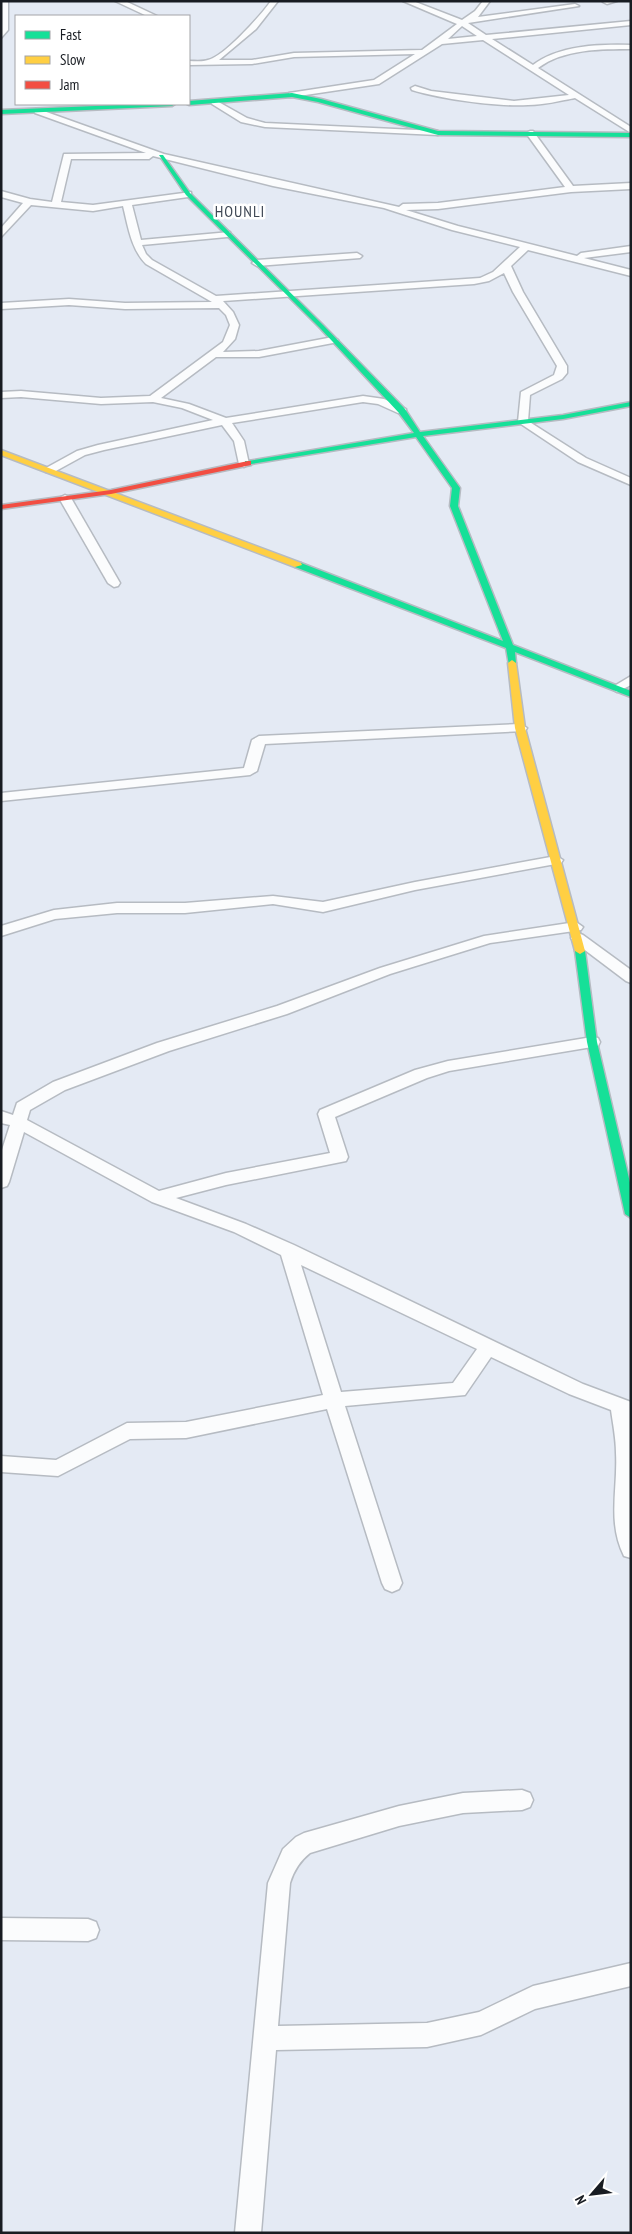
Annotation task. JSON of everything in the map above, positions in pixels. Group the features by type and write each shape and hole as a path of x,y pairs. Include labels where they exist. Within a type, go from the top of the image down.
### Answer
{"street":[{"path":"1,36 4,30 2,11 4,1"},
{"path":"118,1 150,15"},
{"path":"211,63 241,41 262,20 275,1"},
{"path":"406,1 466,21 485,37 631,133"},
{"path":"190,103 292,95 376,82 440,42 487,1"},
{"path":"607,2 614,1"},
{"path":"466,21 575,6"},
{"path":"440,42 631,23"},
{"path":"533,69 538,64 555,56 604,48 631,47"},
{"path":"190,63 252,62 294,56 423,52"},
{"path":"415,88 430,93 514,103 530,103 575,96"},
{"path":"292,95 319,100 438,133"},
{"path":"215,102 244,120 265,125 438,133 631,133"},
{"path":"1,112 138,105"},
{"path":"38,111 161,156 273,183 386,206 526,247 631,273"},
{"path":"530,133 571,188"},
{"path":"56,205 67,156 161,156"},
{"path":"161,156 188,194 402,411 420,434 456,488 454,506 510,648 520,728 577,933 592,1042 596,1052 631,1214"},
{"path":"386,206 438,206 571,188 631,186"},
{"path":"1,194 28,202 93,208 188,194"},
{"path":"1,234 28,202"},
{"path":"127,203 142,255 149,262 217,302 231,316 234,329 226,344 153,399"},
{"path":"137,243 228,234"},
{"path":"1,306 69,302 125,306 217,302 446,282 473,283 493,277 506,266 512,257 526,247"},
{"path":"568,257 631,249"},
{"path":"257,263 358,256"},
{"path":"506,266 518,292 562,366 562,373 558,377 525,394 523,422"},
{"path":"214,354 232,357 251,355 333,340"},
{"path":"1,396 21,394 108,402 153,399 185,406 226,421 239,441 244,464"},
{"path":"50,470 81,453 102,447 226,421 336,402 363,399 380,401 402,411"},
{"path":"1,506 112,492 244,464 420,434 523,422 631,404"},
{"path":"523,422 582,460 631,482"},
{"path":"1,452 112,492 510,648 627,686"},
{"path":"64,498 114,583"},
{"path":"1,797 87,787 176,781 250,771 259,740 520,728"},
{"path":"1,932 54,915 117,908 185,908 273,900 323,907 415,886 556,860"},
{"path":"1,1182 10,1120 23,1107 59,1086 163,1047 282,1010 385,971 489,939 577,933 631,978"},
{"path":"158,1198 200,1184 340,1157 326,1114 421,1074 478,1060 592,1042"},
{"path":"10,1120 158,1198 240,1228 576,1389 626,1408 623,1522 631,1550"},
{"path":"288,1250 392,1583"},
{"path":"1,1464 58,1468 127,1431 186,1430 334,1400 458,1390 489,1346"},
{"path":"248,2233 280,1883 284,1866 292,1854 304,1844 399,1816 463,1803 522,1800"},
{"path":"1,1929 88,1930"},
{"path":"267,2038 427,2036 481,2023 533,1998 631,1974"}],"traffic: fast":[{"path":"190,103 292,95 319,100 438,133 631,135"},
{"path":"1,112 151,105"},
{"path":"161,156 188,194 321,326 402,411 456,488 454,506 510,648 512,663"},
{"path":"248,463 420,434 563,417 631,404"},
{"path":"298,565 631,694"},
{"path":"580,951 592,1042 631,1214"}],"traffic: slow":[{"path":"1,452 298,565"},
{"path":"512,663 520,728 580,951"}],"traffic: jam":[{"path":"1,507 111,492 248,463"}],"district":[{"name":"HOUNLI","path":"240,211"}]}
